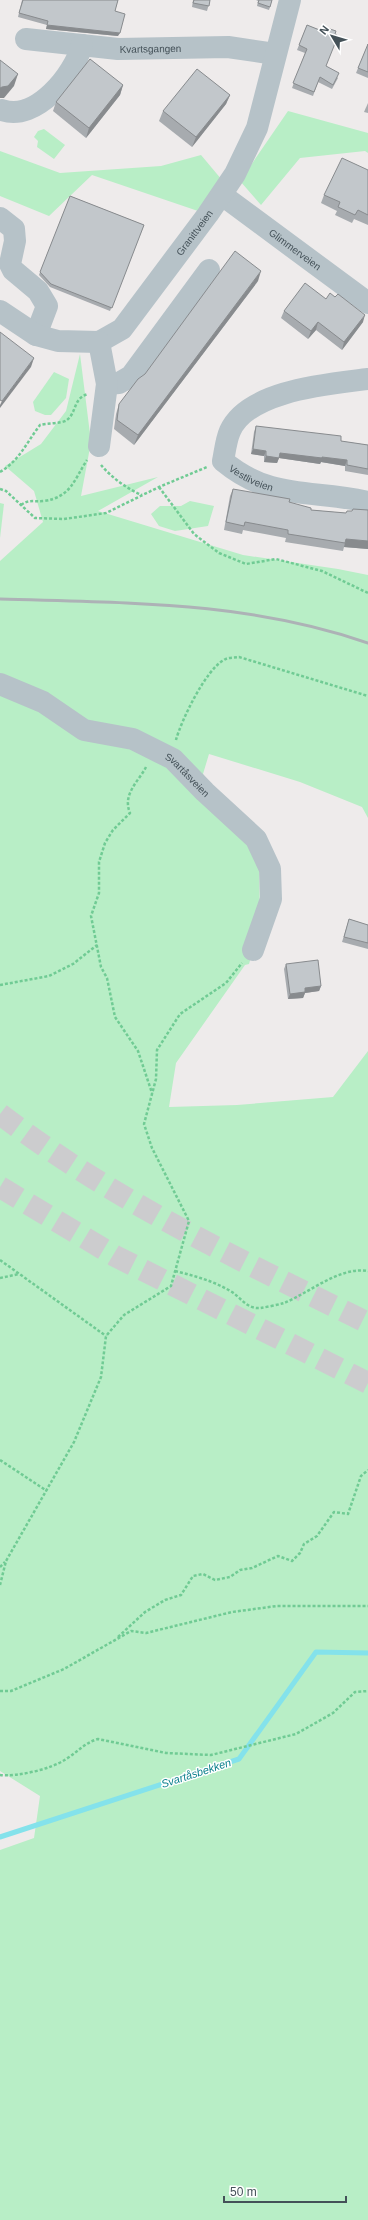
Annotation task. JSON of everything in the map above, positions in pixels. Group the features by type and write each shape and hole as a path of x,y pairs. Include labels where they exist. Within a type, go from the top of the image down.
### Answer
{"street":[{"name":"Granittveien","path":"0,312 36,335 58,341 99,342 111,337 122,329 222,195 235,174 257,128 290,0"},
{"name":"Kvartsgangen","path":"26,39 137,50 228,47 275,54"},
{"path":"2,110 17,112 25,111 47,98 72,68 82,45"},
{"name":"Glimmerveien","path":"222,195 368,303"},
{"path":"0,218 14,229 14,241 10,258 13,270 50,300 36,335"},
{"path":"106,388 131,376 209,270"},
{"path":"99,342 106,388 99,446"},
{"name":"Vestliveien","path":"368,379 316,386 277,395 245,412 230,430 223,461 238,474 265,487 368,502"},
{"name":"Svartåsveien","path":"0,684 43,702 84,730 133,739 172,758 205,792 256,839 270,869 271,899 253,950"}],"path":[{"path":"0,472 9,467 20,455 40,425 66,420 72,414 75,403 82,395 106,388"},
{"path":"99,446 98,459 106,472 132,491 142,495"},
{"path":"21,505 28,500 41,501 56,499 63,495 77,479 91,450 99,446"},
{"path":"0,489 6,491 35,518 64,519 106,513 159,487 223,461"},
{"path":"159,487 194,534 220,553 246,564 276,559 322,571 368,593"},
{"path":"152,1095 138,1051 115,1017 107,978 101,966 91,916 99,893 99,862 105,843 113,830 130,813 128,808 132,785 142,774 148,763 172,758 181,722 216,665 225,658 239,657 368,696"},
{"path":"0,985 49,976 73,964 97,945"},
{"path":"0,1567 6,1561 74,1442 101,1377 106,1336 124,1315 171,1286 189,1221 152,1148 144,1124 156,1079 157,1050 180,1014 226,983 253,950"},
{"path":"0,1260 106,1336"},
{"path":"175,1271 209,1280 232,1292 246,1305 258,1308 284,1303 318,1284 348,1273 360,1269 368,1271"},
{"path":"0,1278 19,1274"},
{"path":"0,1460 47,1491"},
{"path":"116,1639 145,1612 165,1600 181,1595 193,1576 203,1574 215,1580 230,1577 240,1570 252,1568 278,1556 292,1561 300,1553 304,1544 317,1536 334,1512 348,1514 361,1476 368,1470"},
{"path":"0,1585 6,1561"},
{"path":"0,1691 11,1691 64,1669 131,1631 146,1633 232,1612 277,1606 368,1606"},
{"path":"0,1774 36,1771 66,1760 87,1742 98,1739 166,1754 211,1756 296,1734 333,1713 355,1692 368,1691"}],"green space":[{"path":"288,111 368,133 368,153 365,151 300,158 261,205 240,181"},
{"path":"44,129 65,145 54,159 37,147 38,141 34,137 38,131"},
{"path":"0,151 60,173 161,166 201,155 222,180 198,211 92,175 49,216 0,196"},
{"path":"80,354 91,442 81,496 158,477 98,511 243,555 368,575 368,818 362,807 300,782 209,754 203,774 259,853 260,926 249,964 245,965 176,1063 169,1107 237,1105 333,1097 368,1051 368,2220 0,2220 0,1850 34,1838 40,1796 0,1771 0,561 43,522 34,491 5,466 41,444 66,411"},
{"path":"54,372 69,379 66,398 51,415 45,415 35,411 33,402"},
{"path":"190,501 214,506 208,526 175,531 159,526 151,514 160,506 181,506"},
{"path":"0,503 4,504 0,538"}],"building":[{"path":"23,0 118,0 115,11 125,14 120,33 47,25 48,21 19,13"},
{"path":"194,0 210,0 209,6 193,3"},
{"path":"259,0 272,0 270,7 258,3"},
{"path":"307,25 322,31 324,27 336,31 335,34 338,36 326,66 339,73 333,85 320,77 314,92 293,83 307,49 299,45"},
{"path":"368,44 368,72 358,68"},
{"path":"90,59 123,85 89,128 56,102"},
{"path":"0,60 18,74 8,86 0,88"},
{"path":"197,69 230,95 196,137 163,111"},
{"path":"342,158 368,170 368,215 358,210 355,215 338,207 340,202 324,195"},
{"path":"70,196 144,225 112,308 51,284 40,272"},
{"path":"235,251 261,271 138,435 117,420 119,404 138,379 145,374"},
{"path":"305,283 326,299 330,293 335,297 338,294 365,315 344,342 318,322 311,331 284,311"},
{"path":"0,332 34,358 2,401 0,400"},
{"path":"256,426 341,436 341,441 368,445 368,469 347,465 347,460 280,453 279,458 266,456 266,451 253,449"},
{"path":"233,489 290,499 289,502 311,508 311,510 346,513 347,511 352,511 353,509 368,510 368,541 346,539 345,543 288,534 288,530 245,522 244,526 226,522"},
{"path":"349,919 368,925 368,943 344,937"},
{"path":"318,960 321,986 305,988 305,992 290,994 286,964"}],"waterway":[{"name":"Svartåsbekken","path":"0,1837 239,1759 316,1652 368,1653"}],"tunnel":[{"path":"0,1114 43,1145 132,1202 179,1228 368,1323"},
{"path":"0,1187 115,1256 368,1383"}],"railway":[{"path":"0,599 140,604 232,612 277,619 323,629 368,643"}]}
